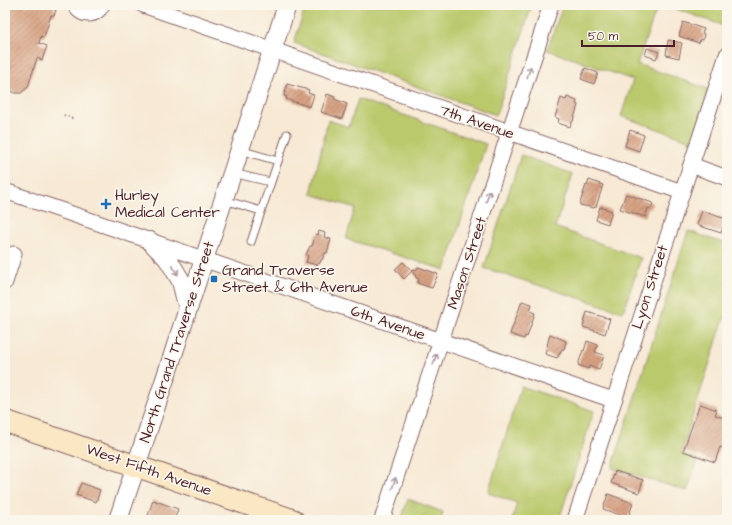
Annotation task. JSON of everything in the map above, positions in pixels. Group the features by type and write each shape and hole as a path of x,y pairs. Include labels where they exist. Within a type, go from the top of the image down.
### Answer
{"main road":[{"name":"West Fifth Avenue","path":"5,420 293,520"}],"street":[{"path":"76,5 80,12 89,15 96,12 102,5"},
{"name":"7th Avenue","path":"143,5 682,192"},
{"name":"North Grand Traverse Street","path":"118,520 287,5"},
{"name":"Mason Street","path":"382,520 551,5"},
{"name":"Lyon Street","path":"575,520 727,55"},
{"path":"691,166 727,178"},
{"name":"6th Avenue","path":"5,191 613,400"},
{"path":"150,241 167,258 174,269 181,281 186,301 189,306"},
{"path":"5,282 14,254"}],"lane":[{"path":"251,242 286,134"},
{"path":"240,150 278,161"},
{"path":"232,173 270,182"},
{"path":"223,200 261,211"}],"path":[{"path":"64,115 74,119"}],"green space":[{"path":"306,5 532,5 496,115 294,43"},
{"path":"563,5 658,5 637,64 708,89 694,142 621,116 633,80 547,50"},
{"path":"665,5 727,5 727,27"},
{"path":"358,99 486,144 445,270 346,239 355,208 311,194 328,120 349,127"},
{"path":"521,155 573,174 555,227 641,258 623,312 484,268"},
{"path":"688,231 727,244 727,319 724,318 681,453 698,459 687,491 612,468"},
{"path":"521,386 594,411 559,520 512,520 517,503 488,493"},
{"path":"408,499 443,512 441,520 401,520"}],"building":[{"path":"5,5 55,5 54,9 56,10 54,16 51,15 44,37 41,36 39,43 47,46 42,60 37,58 28,87 21,93 15,93 9,90 5,102"},
{"path":"683,22 704,29 702,33 704,34 703,40 700,39 699,43 679,36"},
{"path":"668,40 682,43 679,58 666,55"},
{"path":"647,48 659,52 656,59 645,55"},
{"path":"585,68 598,73 594,84 581,79"},
{"path":"287,84 309,90 308,93 314,95 310,107 286,99 287,97 284,96"},
{"path":"327,94 335,97 334,99 347,104 342,119 321,112"},
{"path":"567,97 577,101 576,104 578,105 570,127 558,123 559,119 555,117 561,98 566,100"},
{"path":"630,130 644,135 639,151 625,146"},
{"path":"589,180 603,185 596,207 594,208 580,205"},
{"path":"626,194 653,203 651,209 648,208 645,217 620,209"},
{"path":"600,207 612,211 608,224 596,220"},
{"path":"702,211 726,219 721,233 697,225"},
{"path":"319,231 325,233 324,237 331,239 327,253 325,253 320,263 316,265 306,262 308,256 306,255 310,246 312,246 316,234 318,235"},
{"path":"403,262 412,271 404,279 395,269"},
{"path":"418,267 438,274 432,288 417,283 419,279 416,278 413,273 414,269 416,270"},
{"path":"522,301 532,304 530,311 535,313 527,337 525,336 524,339 510,334"},
{"path":"587,312 610,319 605,334 583,327"},
{"path":"550,334 566,341 564,349 562,349 557,358 545,354"},
{"path":"587,341 598,345 595,352 604,355 599,370 589,366 589,369 578,365"},
{"path":"700,404 717,410 715,415 727,419 727,450 720,447 715,462 683,451"},
{"path":"615,471 643,480 639,493 611,483"},
{"path":"81,483 100,490 96,502 76,495"},
{"path":"608,494 633,503 628,518 603,509"},
{"path":"153,500 178,509 174,520 147,519"}],"place":[{"name":"Hurley Medical Center","path":"106,204"},
{"name":"Grand Traverse Street & 6th Avenue","path":"214,279"}]}
